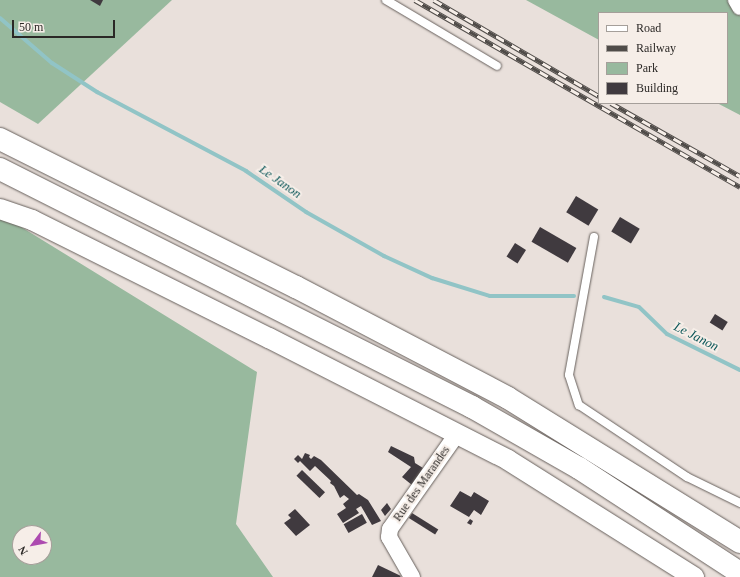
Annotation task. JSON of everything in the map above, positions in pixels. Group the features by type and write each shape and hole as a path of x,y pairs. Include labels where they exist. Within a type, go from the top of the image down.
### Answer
{"highway":[{"path":"0,139 296,287 508,398 704,518 740,542"},
{"path":"0,169 472,407 579,468 740,573"},
{"path":"704,518 740,530"}],"street":[{"path":"736,0 740,7"},
{"path":"0,209 32,220 269,338 508,460 694,577"},
{"name":"Rue des Marandes","path":"412,577 389,538 390,529 457,434"}],"lane":[{"path":"386,0 498,66"},
{"path":"594,237 569,375 579,405 687,477 740,503"}],"green space":[{"path":"0,0 172,0 38,124 0,102"},
{"path":"526,0 740,0 740,115 719,104 728,104 728,12 598,12 598,39"},
{"path":"0,214 257,372 236,524 273,577 0,577"}],"building":[{"path":"90,0 103,0 100,6"},
{"path":"576,196 598,209 589,226 566,212"},
{"path":"620,217 640,229 631,243 611,232"},
{"path":"540,227 576,248 568,263 532,242"},
{"path":"515,243 526,250 518,263 507,257"},
{"path":"715,314 728,322 722,330 710,322"},
{"path":"391,446 414,457 415,463 423,468 412,485 402,477 411,467 388,452"},
{"path":"305,453 310,455 309,457 311,459 314,456 321,460 357,495 359,494 368,500 381,521 372,525 361,506 356,509 359,513 343,523 337,514 346,508 343,504 349,499 344,495 340,498 334,486 330,483 331,481 315,466 310,471 300,461 298,463 294,459 298,455 302,459"},
{"path":"302,470 325,492 319,498 296,476"},
{"path":"460,491 471,497 474,492 489,501 481,515 474,510 469,517 450,506"},
{"path":"387,503 391,509 385,516 381,510"},
{"path":"295,509 310,525 296,536 284,523 291,518 288,515"},
{"path":"412,513 438,529 435,535 409,518"},
{"path":"362,514 367,523 348,533 344,524"},
{"path":"470,519 473,521 471,525 467,523"},
{"path":"378,565 401,576 372,577"}],"waterway":[{"name":"Le Janon","path":"0,18 52,63 97,92 246,171 306,212 384,256 432,278 490,296 574,296"},
{"name":"Le Janon","path":"604,297 639,307 667,334 740,370"}],"railway":[{"path":"415,0 740,187"},
{"path":"434,0 598,95"},
{"path":"613,104 740,176"}]}
